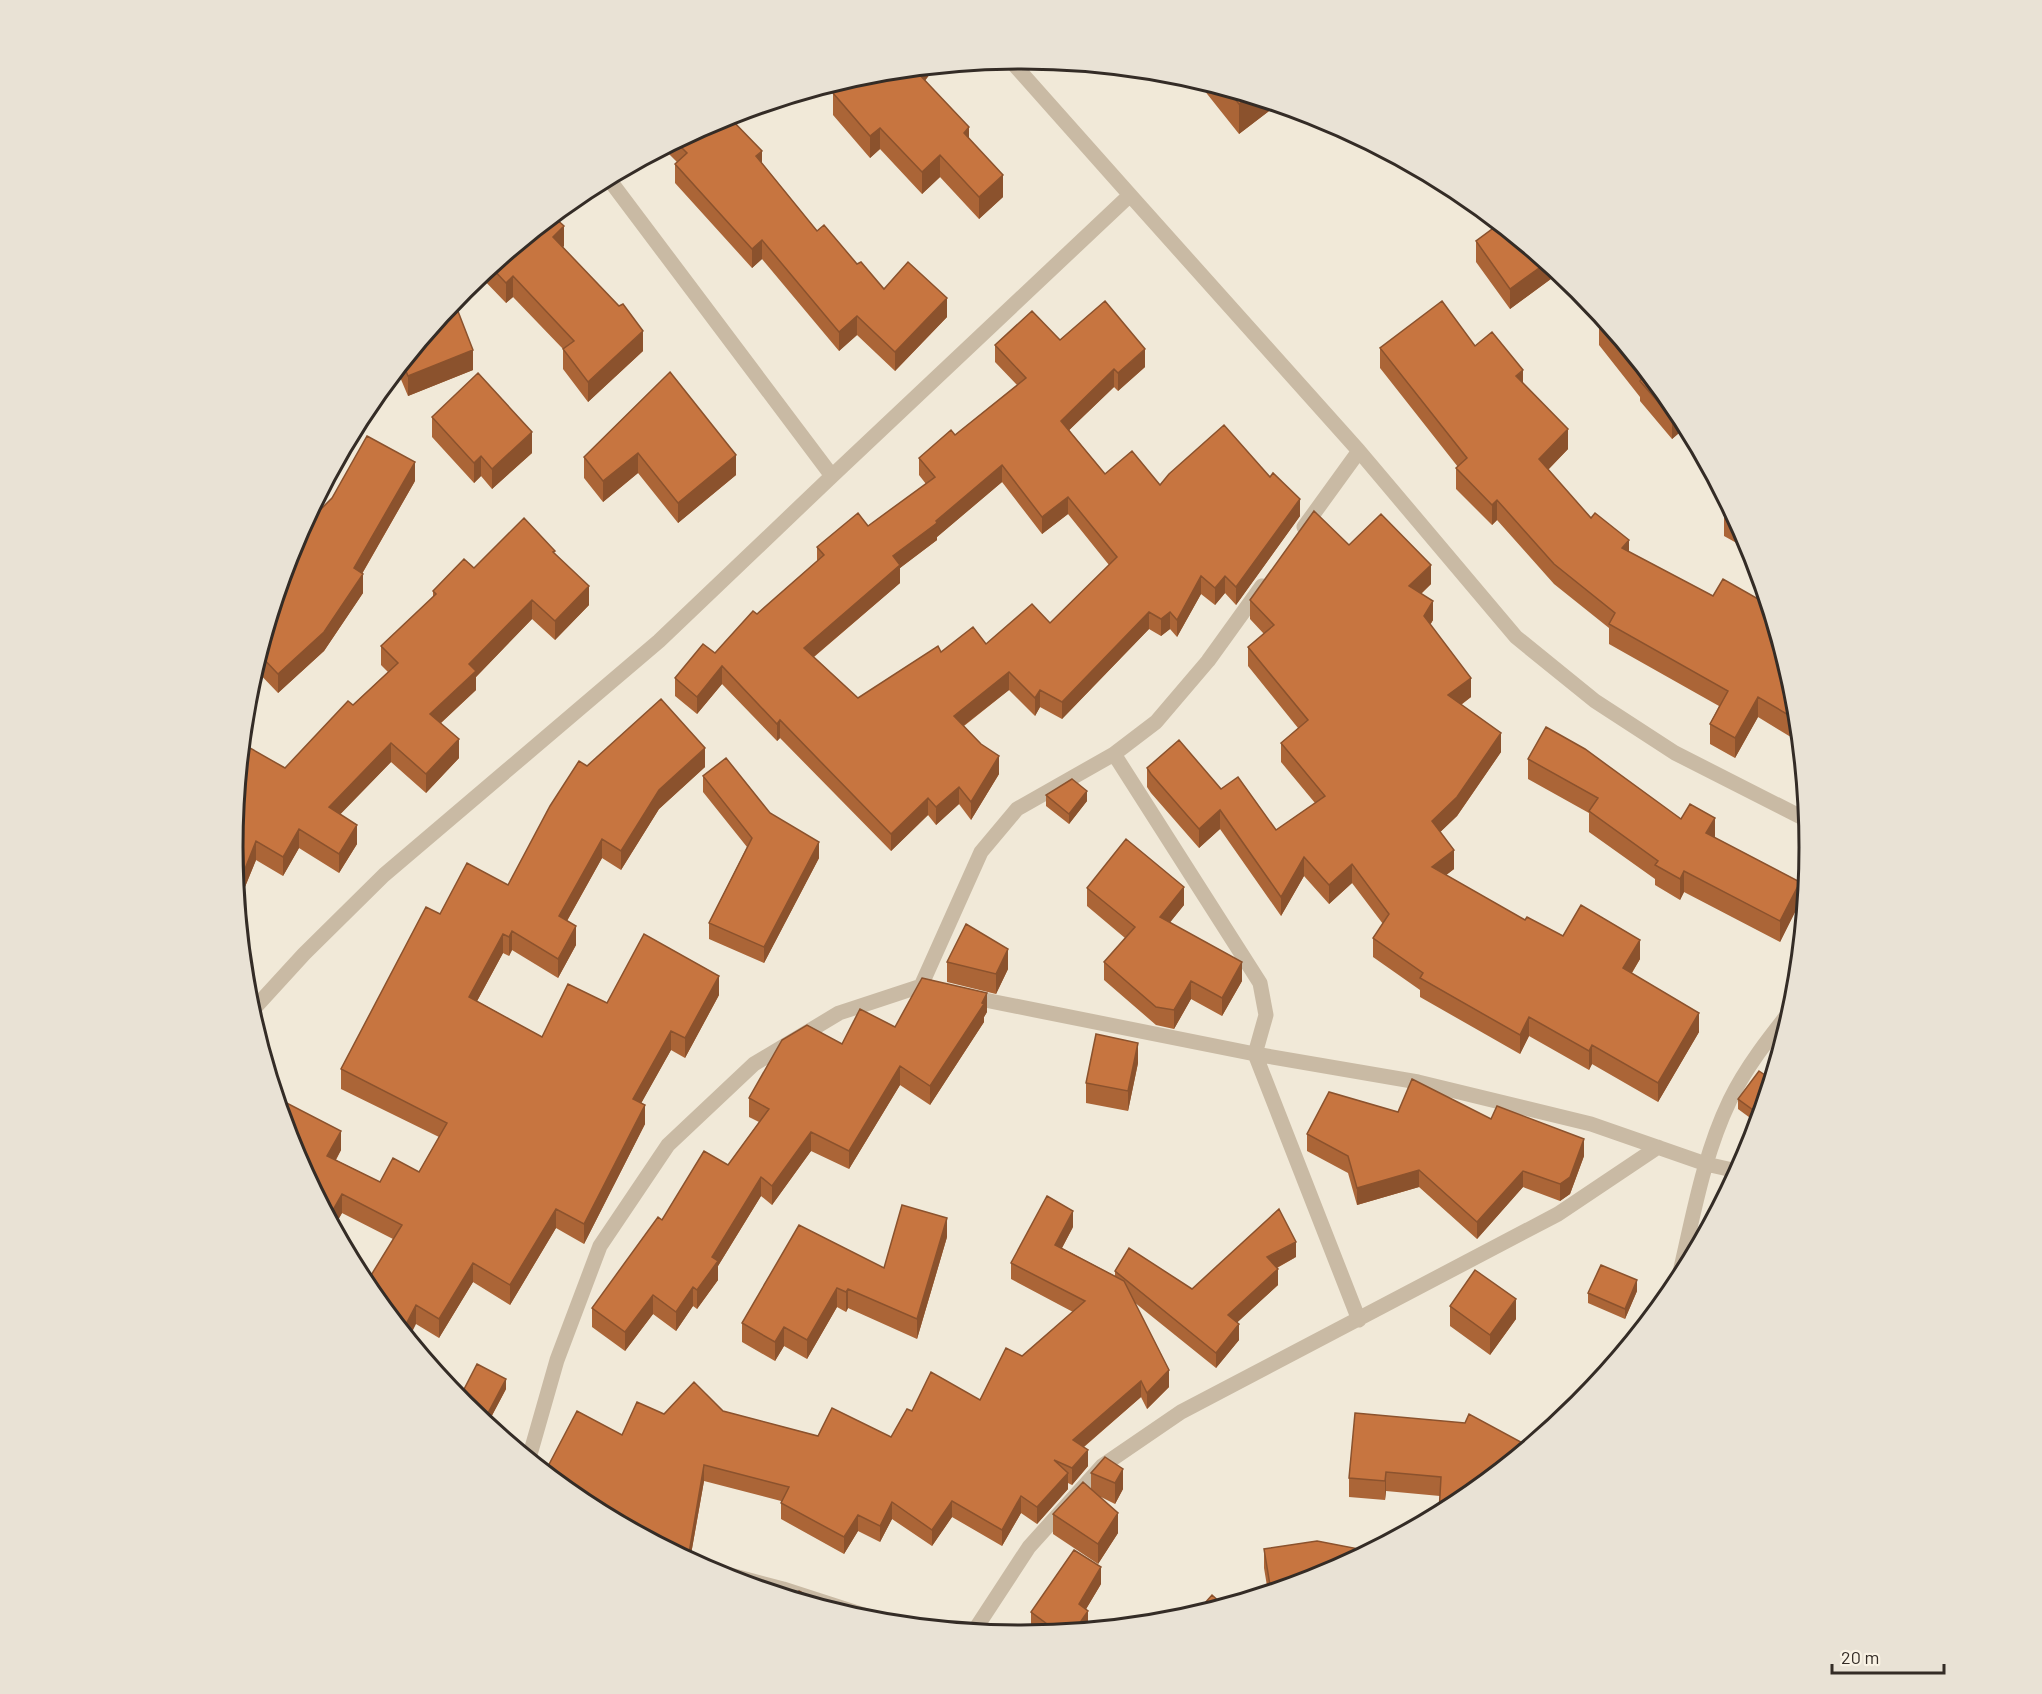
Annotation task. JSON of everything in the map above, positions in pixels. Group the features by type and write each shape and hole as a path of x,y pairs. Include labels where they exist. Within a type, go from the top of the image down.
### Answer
{"street":[{"path":"1018,69 1359,451 1516,637 1595,701 1675,753 1798,815"},
{"path":"613,185 832,476"},
{"path":"259,1003 304,954 384,875 658,641 1130,195"},
{"path":"1297,537 1359,451"},
{"path":"921,986 981,852 1017,809 1114,754 1156,722 1208,661 1270,575"},
{"path":"1114,754 1260,983 1266,1015 1255,1054 1359,1320"},
{"path":"531,1451 557,1359 600,1246 668,1145 754,1064 839,1013 921,986 1018,1009 1418,1082 1591,1124 1729,1170"},
{"path":"1685,1252 1706,1164 1730,1100 1755,1057 1777,1029"},
{"path":"979,1623 1029,1547 1102,1466 1181,1412 1558,1214 1658,1148"}],"building":[{"path":"921,76 969,127 964,133 1003,175 979,197 940,155 922,172 880,128 870,136 833,93 869,84"},
{"path":"735,123 762,151 756,156 817,231 824,225 857,264 861,262 884,289 908,262 947,298 895,352 857,316 839,332 762,240 752,249 675,164 687,153 681,147"},
{"path":"559,221 564,226 553,237 619,306 623,304 643,331 588,382 563,349 574,341 513,276 506,283 497,273"},
{"path":"1493,229 1540,267 1510,289 1476,241"},
{"path":"1105,301 1145,349 1118,373 1114,369 1061,421 1105,474 1132,451 1160,485 1169,474 1224,425 1270,477 1273,473 1300,499 1236,587 1225,576 1215,588 1201,576 1177,620 1170,612 1161,619 1149,612 1062,702 1040,690 1035,698 1009,672 954,716 981,744 999,756 971,802 959,787 936,807 928,798 891,834 780,720 777,724 722,666 697,697 675,678 703,644 715,653 753,611 757,614 824,555 817,547 858,513 868,526 935,477 919,458 951,430 955,435 1026,378 995,345 1032,311 1060,340","holes":["1002,465 1042,517 1068,497 1117,557 1050,623 1032,604 986,644 973,627 941,652 938,646 858,698 804,648 900,565 893,556 937,523 936,521"]},
{"path":"1442,301 1475,346 1492,332 1523,370 1516,376 1568,429 1539,459 1591,518 1595,513 1629,540 1622,548 1713,596 1723,579 1759,599 1787,714 1758,697 1735,738 1710,724 1728,691 1609,624 1615,613 1554,564 1497,500 1492,505 1456,468 1467,458 1380,348"},
{"path":"458,311 473,350 408,376 406,371"},
{"path":"1612,341 1638,373 1661,406 1640,381 1642,379"},
{"path":"670,372 736,455 678,503 638,453 603,481 584,457"},
{"path":"478,373 532,432 492,469 481,456 474,463 432,417"},
{"path":"367,436 415,462 354,568 363,574 324,632 278,674 266,662 284,597 320,510 332,498"},
{"path":"1314,511 1349,545 1381,514 1431,565 1409,586 1433,601 1424,616 1471,678 1448,695 1501,733 1457,797 1432,821 1454,850 1432,867 1525,920 1527,917 1563,936 1581,905 1640,940 1623,968 1699,1013 1658,1083 1592,1045 1589,1051 1529,1017 1520,1035 1420,978 1423,973 1373,938 1389,914 1352,864 1329,885 1304,857 1281,897 1220,810 1199,829 1147,768 1179,740 1221,789 1238,777 1276,830 1325,796 1281,743 1308,720 1248,647 1274,625 1250,600"},
{"path":"524,518 555,551 553,552 589,586 555,621 532,600 469,664 476,671 430,714 459,739 426,774 391,743 329,807 357,825 339,854 299,829 283,857 256,841 244,871 245,796 250,748 285,768 348,701 353,705 398,663 381,646 436,594 433,591 464,559 474,568"},
{"path":"661,699 705,748 659,790 621,851 602,839 559,916 576,926 558,959 512,931 509,937 503,934 469,997 542,1037 568,984 607,1003 644,934 719,976 685,1038 671,1031 633,1099 645,1105 584,1224 556,1209 510,1285 473,1263 439,1319 416,1305 406,1324 371,1275 402,1225 342,1194 333,1210 302,1145 286,1103 341,1131 327,1156 380,1182 393,1158 419,1172 447,1123 341,1069 426,907 440,914 467,863 508,885 550,806 579,761 587,766"},
{"path":"1546,727 1585,749 1681,819 1690,804 1715,818 1706,833 1798,881 1797,887 1780,921 1684,871 1680,879 1655,865 1658,861 1589,811 1598,798 1528,759"},
{"path":"726,758 770,813 819,842 764,947 709,923 752,838 703,776"},
{"path":"1072,779 1087,791 1069,814 1046,795"},
{"path":"1126,839 1184,887 1160,917 1242,962 1222,998 1191,981 1174,1010 1156,1007 1104,962 1135,927 1087,888"},
{"path":"966,924 1008,949 996,974 947,962"},
{"path":"922,978 987,993 982,1003 984,1004 930,1086 900,1066 849,1151 811,1132 772,1186 761,1177 712,1257 718,1261 697,1290 693,1287 676,1312 653,1295 625,1332 592,1308 658,1217 662,1220 704,1151 728,1165 769,1109 749,1098 782,1040 807,1025 842,1044 860,1009 895,1027"},
{"path":"1096,1034 1138,1043 1128,1091 1086,1083"},
{"path":"1759,1071 1764,1075 1753,1110 1738,1099"},
{"path":"1412,1079 1491,1119 1497,1106 1584,1139 1570,1177 1560,1184 1523,1171 1477,1222 1419,1170 1357,1188 1348,1156 1307,1134 1329,1092 1398,1112"},
{"path":"1047,1196 1073,1211 1055,1245 1124,1281 1169,1370 1147,1393 1141,1381 1073,1440 1088,1450 1072,1468 1054,1460 1068,1473 1037,1507 1021,1496 1002,1530 952,1501 932,1530 892,1502 880,1526 858,1515 844,1537 781,1503 789,1487 704,1465 689,1551 632,1521 549,1465 577,1411 622,1435 637,1402 664,1414 694,1382 723,1411 818,1436 832,1408 891,1437 907,1409 912,1411 931,1372 980,1400 1006,1348 1022,1356 1085,1301 1011,1263"},
{"path":"902,1205 947,1218 917,1319 848,1289 846,1292 837,1288 807,1340 784,1327 775,1342 742,1323 799,1225 884,1268"},
{"path":"1279,1209 1296,1242 1267,1257 1278,1269 1228,1315 1239,1324 1216,1353 1115,1271 1129,1248 1192,1289"},
{"path":"1601,1265 1637,1280 1625,1309 1588,1293"},
{"path":"1475,1270 1516,1299 1490,1335 1450,1306"},
{"path":"477,1364 506,1379 488,1413 464,1389"},
{"path":"1355,1413 1465,1423 1469,1414 1521,1442 1495,1464 1440,1502 1441,1477 1386,1472 1385,1481 1349,1478"},
{"path":"1105,1457 1123,1469 1115,1483 1091,1473"},
{"path":"1083,1482 1118,1513 1098,1544 1053,1514"},
{"path":"1317,1541 1357,1549 1270,1584 1264,1549"},
{"path":"1074,1550 1101,1567 1079,1604 1088,1611 1080,1622 1047,1624 1031,1612"},
{"path":"1212,1595 1217,1599 1206,1602"}]}
